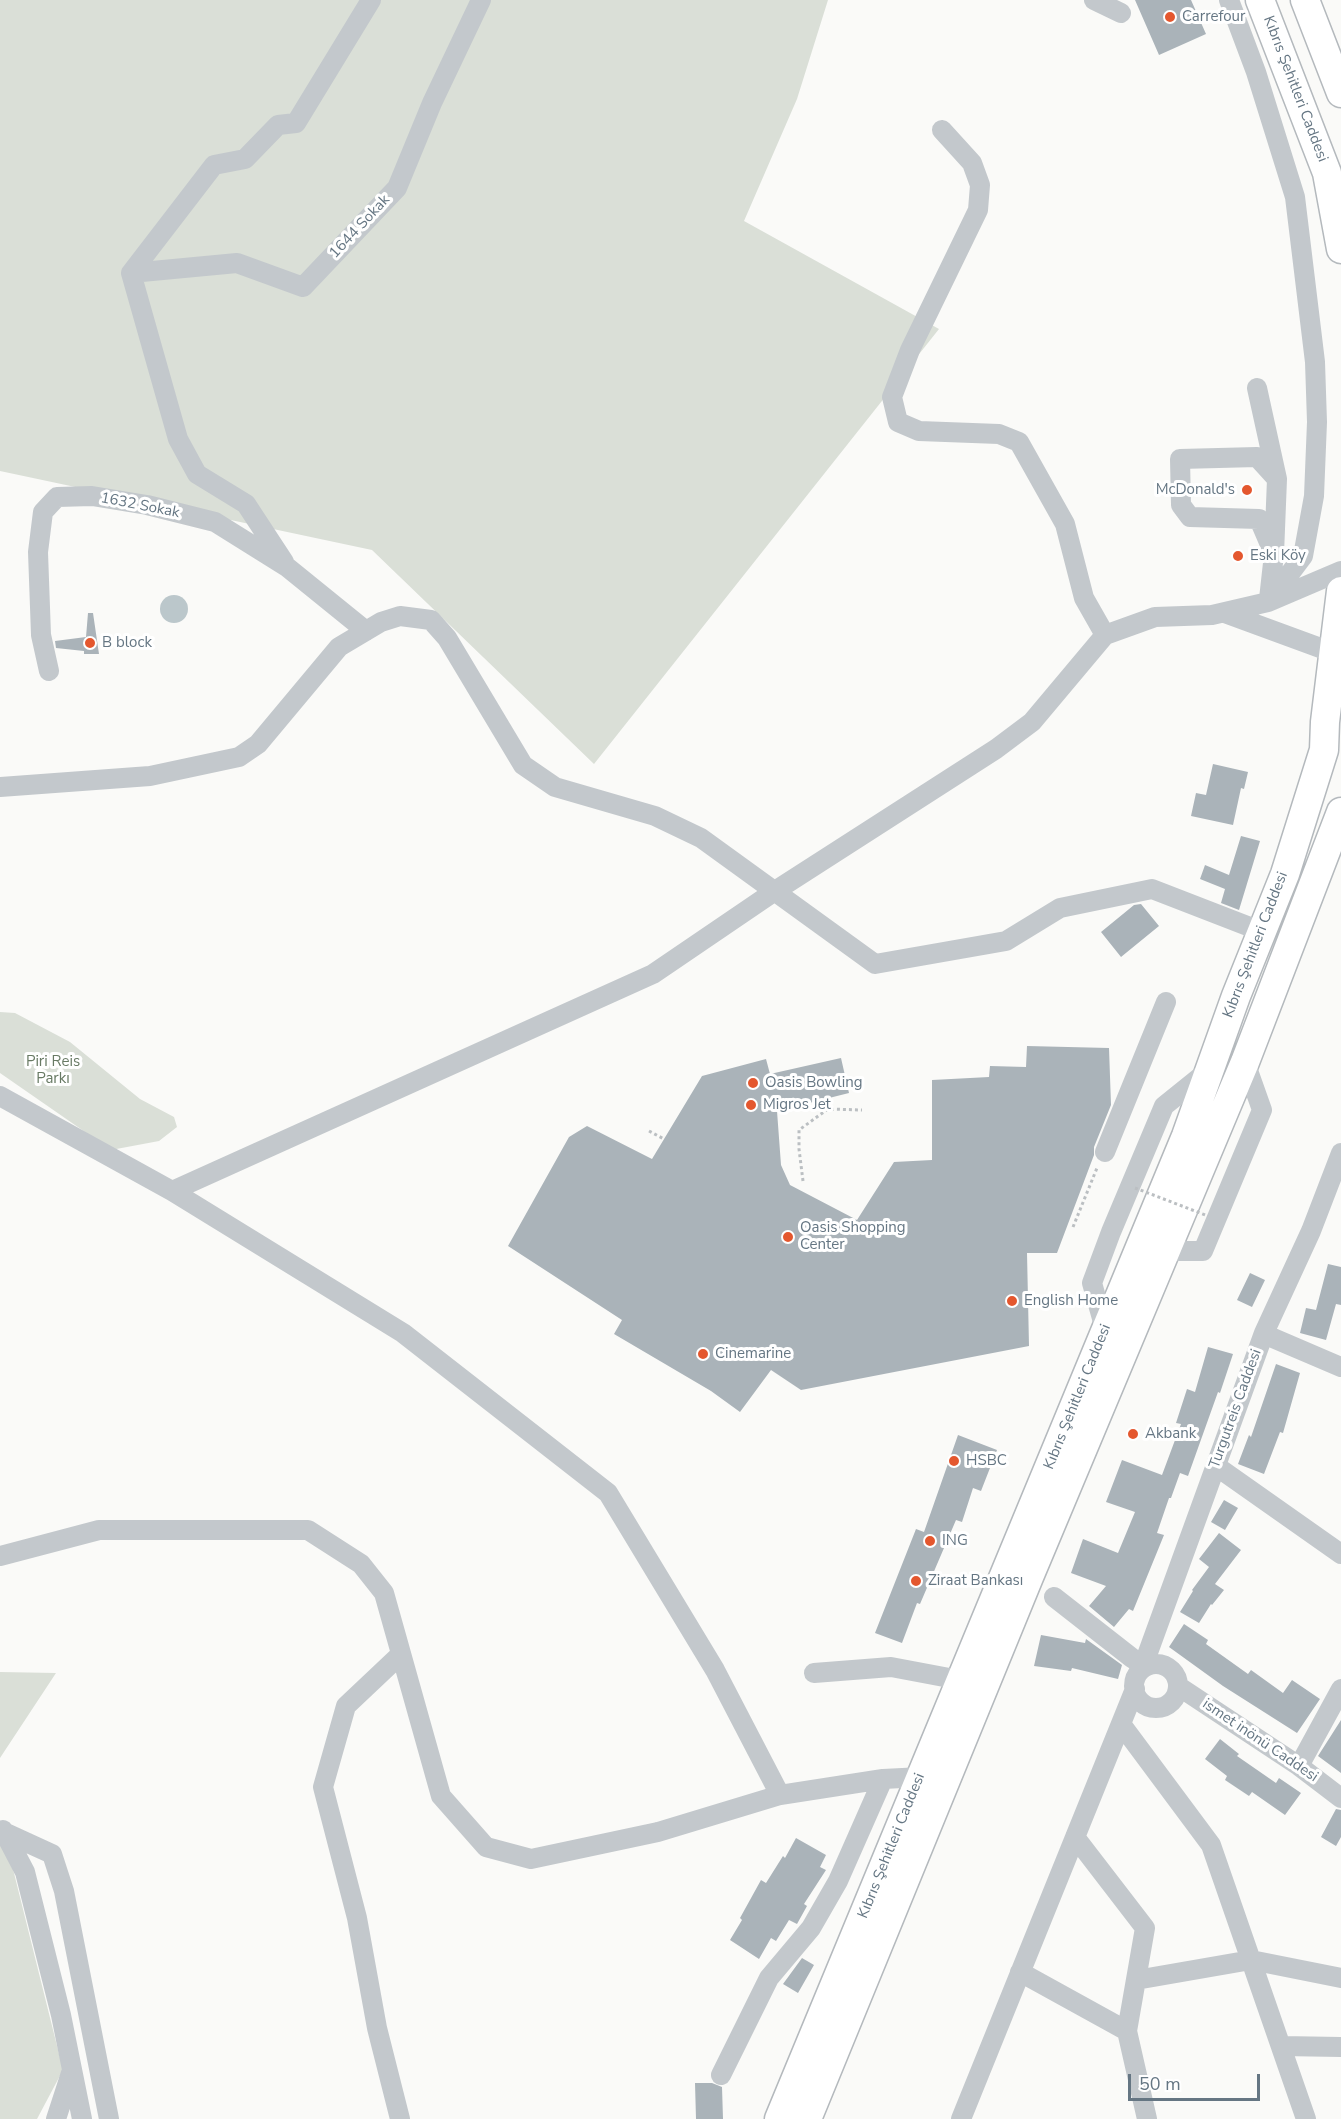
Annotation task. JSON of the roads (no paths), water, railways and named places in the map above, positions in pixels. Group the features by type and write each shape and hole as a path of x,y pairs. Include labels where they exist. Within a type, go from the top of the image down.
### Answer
{"highway":[{"name":"Kıbrıs Şehitleri Caddesi","path":"1260,0 1327,173 1341,249"},
{"path":"1305,0 1341,93"},
{"name":"Kıbrıs Şehitleri Caddesi","path":"779,2119 1186,1136 1236,996 1285,874 1324,750 1325,722 1337,654 1341,591"},
{"name":"Kıbrıs Şehitleri Caddesi","path":"807,2119 1029,1577 1245,1062 1341,812"}],"street":[{"path":"287,567 246,504 198,474 178,439 132,273 214,165 245,159 278,125 296,123 371,0"},
{"name":"1644 Sokak","path":"132,273 237,263 303,287 397,188 432,103 481,0"},
{"path":"1094,0 1121,13"},
{"path":"1229,0 1256,72 1295,197 1315,362 1317,422 1314,496 1303,556 1268,602"},
{"path":"942,130 972,163 980,185 978,210 910,350 892,397 898,422 919,432 999,434 1019,442 1065,524 1084,598 1106,635"},
{"path":"1257,388 1277,479 1274,554 1268,602"},
{"path":"1274,554 1259,519 1190,517 1181,505 1180,459 1257,457 1277,479"},
{"name":"1632 Sokak","path":"49,671 41,635 38,552 44,512 57,497 92,496 147,505 215,522 287,567 366,631"},
{"path":"172,1191 652,974 775,891 996,749 1032,722 1106,635 1155,617 1225,613 1268,602 1341,572"},
{"path":"1225,613 1337,654"},
{"path":"0,788 150,776 239,758 258,744 339,647 381,622 400,616 431,620 447,638 523,765 555,787 655,816 701,838 875,964 1006,941 1060,908 1152,889 1263,932"},
{"path":"1102,1155 1166,1002"},
{"path":"0,1096 172,1191 403,1333 608,1493 715,1670 780,1795"},
{"name":"Turgutreis Caddesi","path":"1149,1666 1152,1644 1264,1333 1311,1231 1341,1153"},
{"path":"1264,1333 1341,1367"},
{"path":"1216,1466 1341,1554"},
{"path":"0,1556 99,1530 308,1530 361,1564 384,1593 441,1796 486,1847 531,1859 658,1832 780,1795 883,1779 922,1777"},
{"path":"1054,1597 1149,1666 1174,1672 1178,1686 1173,1700 1121,1724"},
{"path":"400,1655 346,1706 323,1787 357,1918 377,2028 400,2119"},
{"path":"961,2119 1135,1689 1137,1675 1149,1666"},
{"path":"814,1673 891,1667 960,1680"},
{"name":"ismet inönü Caddesi","path":"1178,1686 1299,1766 1341,1798"},
{"path":"1135,1689 1137,1696 1147,1705 1208,1706"},
{"path":"1299,1766 1341,1689"},
{"path":"1121,1724 1211,1845 1306,2119"},
{"path":"721,2075 769,1978 811,1928 838,1881 883,1779"},
{"path":"2,1829 26,1872 61,2015 82,2119"},
{"path":"2,1829 52,1854 64,1891 109,2119"},
{"path":"1075,1837 1145,1928 1127,2031 1147,2119"},
{"path":"1136,1980 1251,1960 1341,1978"},
{"path":"1020,1972 1127,2031"},
{"path":"1281,2046 1341,2046"},
{"path":"56,2119 72,2071"}],"place":[{"name":"Carrefour","path":"1170,17"},
{"name":"McDonald's","path":"1247,490"},
{"name":"Eski Köy","path":"1238,556"},
{"name":"B block","path":"90,643"},
{"name":"Oasis Bowling","path":"753,1083"},
{"name":"Migros Jet","path":"751,1105"},
{"name":"Oasis Shopping Center","path":"788,1237"},
{"name":"English Home","path":"1012,1301"},
{"name":"Cinemarine","path":"703,1354"},
{"name":"Akbank","path":"1133,1434"},
{"name":"HSBC","path":"954,1461"},
{"name":"ING","path":"930,1541"},
{"name":"Ziraat Bankası","path":"916,1581"}],"park label":[{"name":"Piri Reis Parkı","path":"53,1070"}]}
